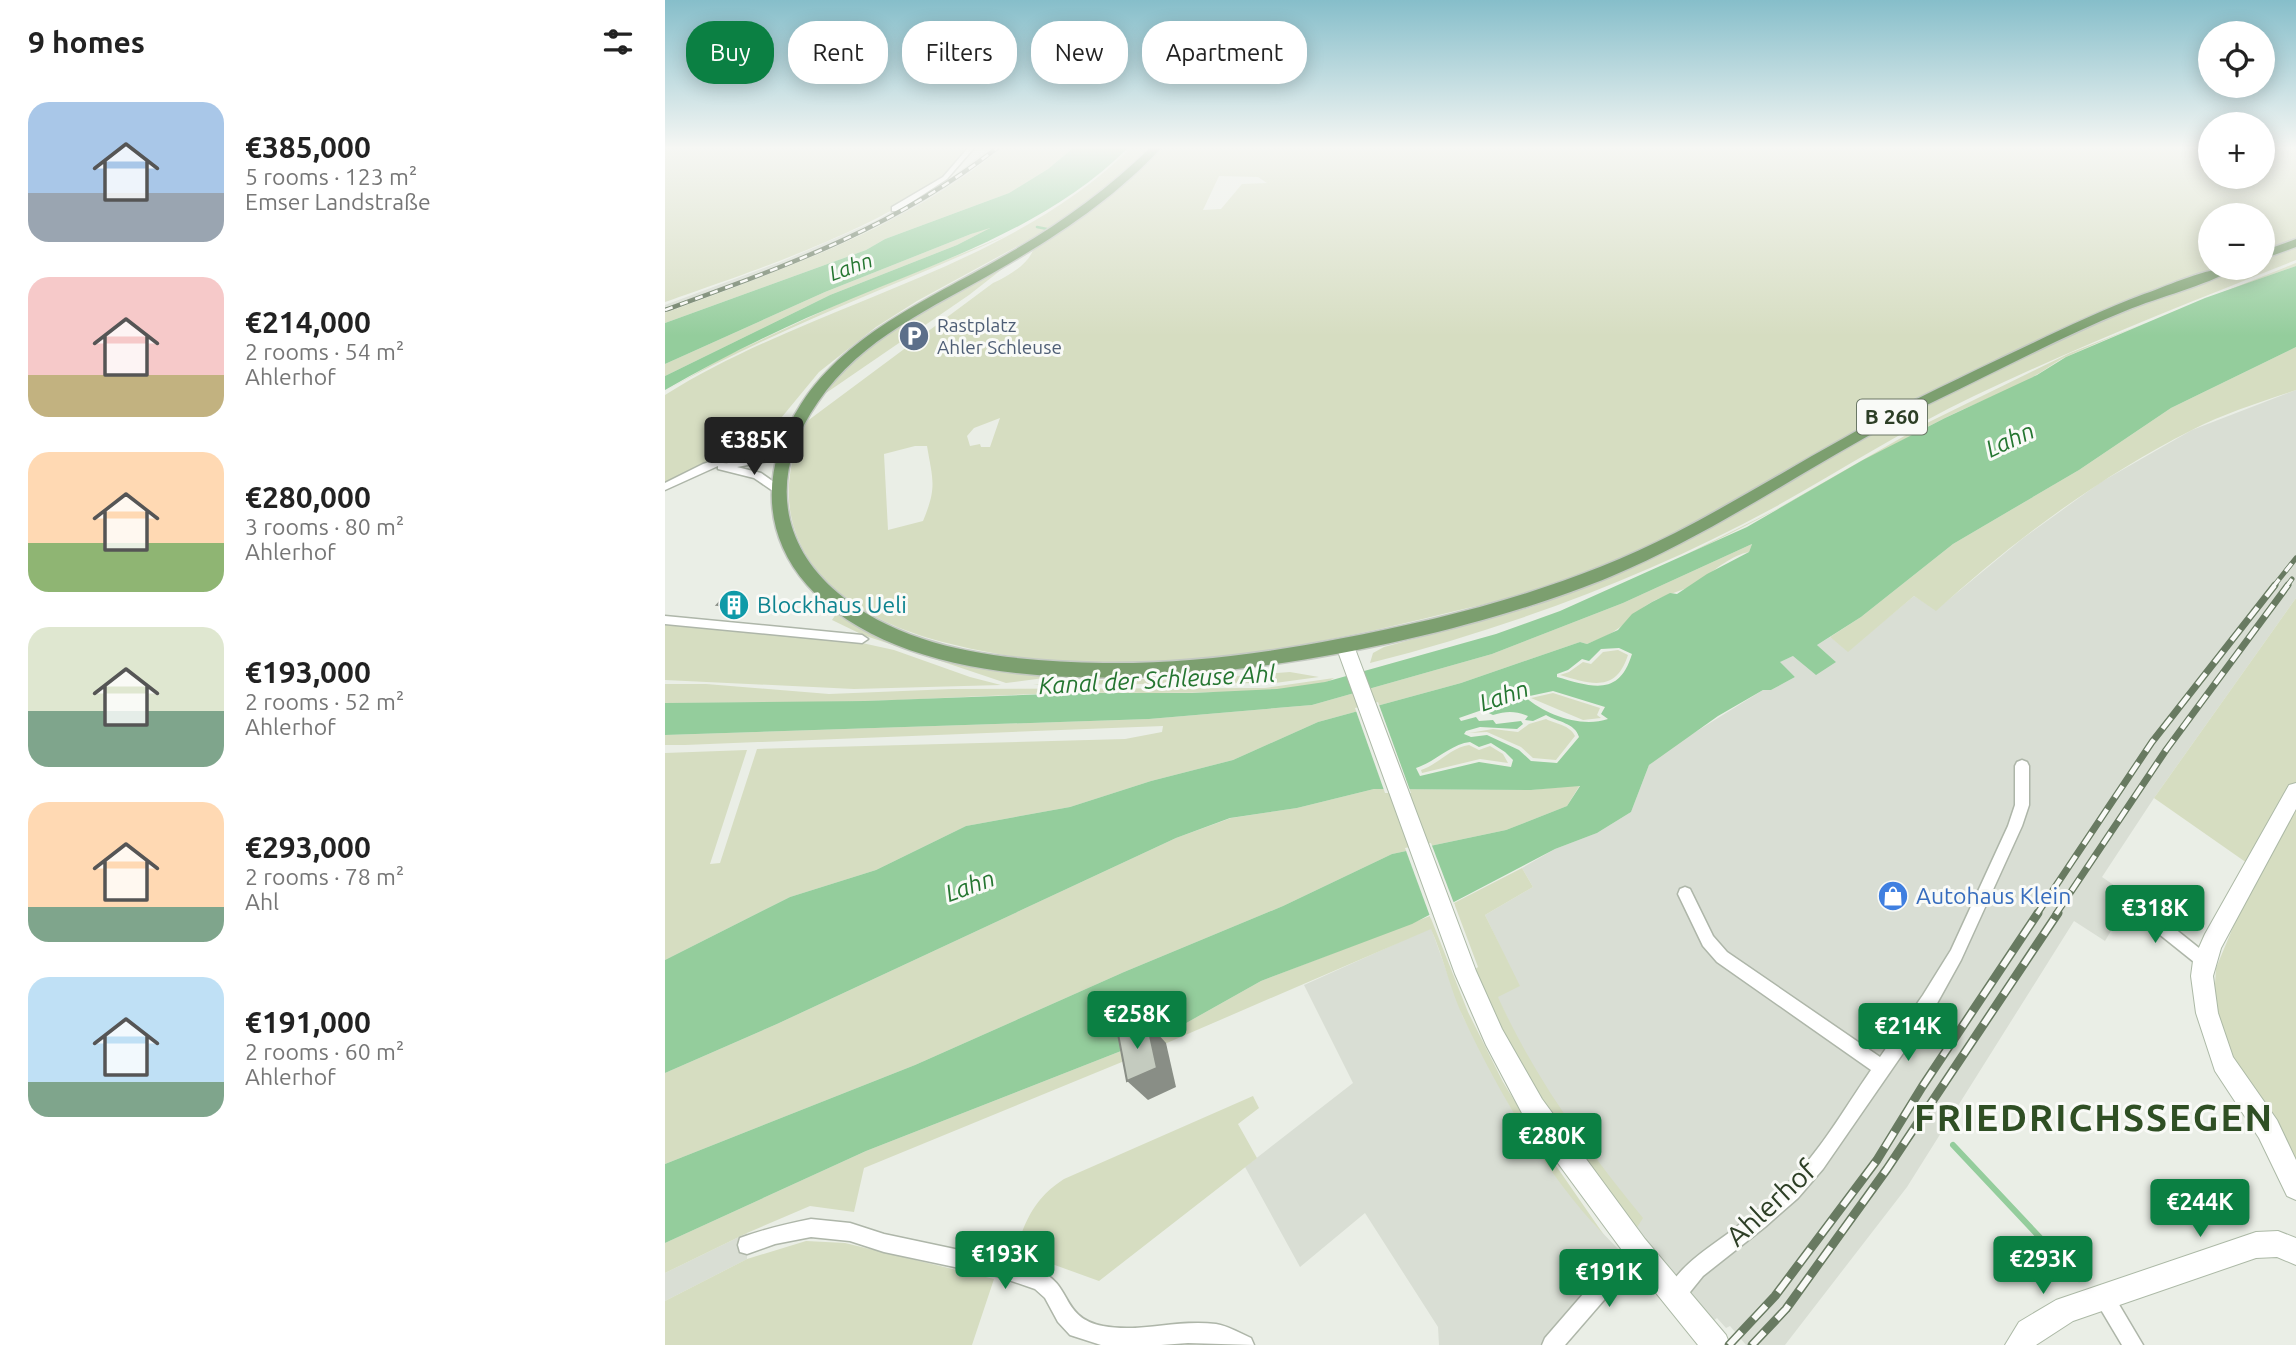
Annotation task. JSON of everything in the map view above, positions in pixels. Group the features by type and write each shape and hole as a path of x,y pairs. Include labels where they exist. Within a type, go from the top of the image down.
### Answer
{"main road":[{"name":"B 260","path":"1083,211 1062,226 926,303 870,341 825,382 797,423 782,456 778,489 788,547 813,580 850,612 875,626 932,648 1020,665 1114,671 1207,666 1347,651 1524,603 1614,569 1703,526 1914,406 2107,314 2198,280"},
{"path":"2275,251 2296,243"}],"street":[{"path":"665,486 723,463 797,423"},
{"path":"723,463 782,456"},
{"path":"723,463 757,475 778,489"},
{"path":"665,620 862,639"},
{"path":"1347,651 1466,974 1494,1037 1533,1108 1636,1248 1710,1338"},
{"name":"Ahlerhof","path":"1675,1295 1696,1269 1759,1221 1791,1192 1817,1163 1929,1001 1956,955 1996,871 2022,805 2022,766"},
{"path":"2296,791 2273,829 2204,961 2202,976 2207,1013 2223,1063 2268,1129 2296,1187"},
{"path":"1685,894 1708,941 1722,957 1882,1068"},
{"path":"2129,901 2204,961"},
{"path":"747,1245 775,1235 811,1228 850,1232 884,1243 997,1267 1041,1281 1052,1291 1065,1315 1077,1328 1103,1336 1128,1338 1188,1333 1218,1334 1244,1345"},
{"path":"2019,1345 2029,1332 2066,1310 2256,1245 2278,1244 2296,1252"},
{"path":"1552,1345 1636,1248"},
{"path":"2104,1298 2133,1345"}],"shaded area":[{"path":"665,211 889,211 830,240 665,302"},
{"path":"893,211 908,211 816,255 665,313 665,305 783,261"},
{"path":"908,211 961,211 885,239 866,250 665,323 665,313 797,263"},
{"path":"1049,211 1076,211 876,327 819,372 772,429 665,482 665,395 783,334 967,256"},
{"path":"1088,211 2198,211 2198,276 2057,333 1977,369 1874,421 1694,524 1619,560 1552,586 1383,628 1261,651 1139,663 1077,663 1016,657 955,645 899,628 872,615 827,581 811,562 799,541 792,519 790,472 806,422 993,283 1018,269 1034,247","holes":["1000,418 990,447 981,447 980,444 970,446 967,436 974,428","915,446 927,446 932,484 923,521 888,530 884,454"]},
{"path":"2275,211 2296,211 2296,240 2275,248"},
{"path":"990,228 957,245 830,295 665,376 665,364 825,292"},
{"path":"1008,235 791,328 665,391 726,356 849,299"},
{"path":"2296,246 2296,260 2275,268 2275,254"},
{"path":"1010,263 969,295 826,393 836,377 868,347 927,309"},
{"path":"2296,263 2296,266 2275,274"},
{"path":"2207,280 2246,280 2093,342 1974,396 1775,507 1628,578 1475,633 1370,663 1373,653 1384,647 1532,607 1607,576 1715,525 1927,403 2120,313"},
{"path":"2257,280 2064,358 2025,381 1945,418 1784,506 1685,555 1777,509 1927,423 2070,353"},
{"path":"2296,347 2296,390 2205,424 2124,468 2026,535 1936,611 1914,596 1848,652 1830,637 1861,617 1953,544 2079,470 2171,408"},
{"path":"2296,390 2296,598 2154,798 2102,877 2131,897 2105,941 2074,921 1907,1187 1785,1345 1746,1345 1730,1326 1726,1328 1717,1318 1712,1322 1636,1229 1597,1162 1561,1113 1520,1045 1497,996 1519,986 1485,915 1533,887 1522,868 1555,849 1597,833 1631,812 1649,765 1668,749 1763,690 1771,690 1795,677 1779,662 1793,656 1836,662 1817,645 1830,637 1848,651 1914,596 1936,610 2022,539 2101,482 2192,430"},
{"path":"1752,544 1749,552 1731,559 1690,586 1650,603 1613,632 1587,644 1580,642 1461,683 1318,722 1233,760 1151,781 1070,807 966,826 876,870 790,897 665,960 665,753 747,750 710,864 720,863 757,749 1125,739 1162,732 1163,726 685,745 665,745 665,735 1149,719 1312,705 1492,654 1623,603"},
{"path":"2296,598 2296,1172 2231,1066 2214,1001 2216,968 2257,870 2154,798"},
{"path":"836,614 888,641 943,658 1001,670 1059,676 1006,683 863,635 832,620"},
{"path":"665,625 853,641 894,650 1001,685 854,689 665,680"},
{"path":"1618,650 1628,655 1617,675 1609,680 1592,683 1560,675 1583,662 1591,664 1603,652"},
{"path":"1290,672 1319,677 1275,683 1033,685 1070,681 1224,677"},
{"path":"1334,678 1318,684 1254,691 1051,694 841,702 665,703 665,684 706,684 829,694 952,689 1265,688"},
{"path":"1553,693 1600,708 1597,715 1601,718 1583,720 1531,698"},
{"path":"1546,719 1566,727 1575,736 1556,760 1533,758 1521,747 1487,732 1469,733 1493,729 1518,732 1529,724"},
{"path":"1469,745 1479,750 1490,746 1503,754 1508,763 1480,759 1422,773 1421,770"},
{"path":"1580,785 1567,806 1506,830 1392,854 1283,906 1124,972 915,1065 665,1164 665,1073 777,1024 1176,838 1231,818 1297,808 1374,789 1531,790"},
{"path":"1522,868 1533,887 1485,915 1520,986 1498,997 1545,1085 1601,1165 1643,1218 1636,1229 1551,1116 1519,1064 1474,970 1478,967 1454,903"},
{"path":"1430,916 1468,1012 1503,1082 1543,1147 1604,1235 1563,1187 1509,1104 1459,1008 1431,929 1139,1055 864,1168 854,1212 810,1206 665,1273 665,1243 866,1151 1172,1031 1261,981"},
{"path":"1431,928 1463,1017 1510,1106 1594,1224 1622,1253 1540,1345 1439,1345 1438,1327 1365,1213 1300,1267 1245,1167 1353,1083 1304,985"},
{"path":"1253,1096 1259,1108 1238,1124 1257,1158 1099,1281 1016,1251 1023,1229 1039,1201 1064,1179"},
{"path":"747,1233 747,1259 665,1301 665,1273"},
{"path":"806,1241 845,1243 994,1279 972,1345 665,1345 665,1301 747,1259"}],"water":[{"name":"Lahn","path":"961,211 1045,211 961,254 780,330 665,390 665,376 830,295 957,245 990,228 825,292 665,364 665,323 866,250 885,239"},
{"name":"Lahn","path":"2296,266 2296,347 2171,408 2079,470 1953,544 1861,617 1817,645 1836,662 1816,675 1793,656 1780,662 1795,677 1771,690 1763,690 1718,716 1649,765 1631,812 1597,833 1555,849 1412,924 1261,981 1172,1031 866,1151 665,1243 665,1164 915,1065 1124,972 1283,906 1392,854 1506,830 1567,806 1580,786 1531,790 1374,789 1297,808 1230,818 1176,838 777,1024 665,1073 665,960 790,897 876,870 966,826 1070,807 1151,781 1233,760 1318,722 1461,683 1580,642 1587,644 1618,630 1632,614 1652,602 1670,593 1677,594 1707,574 1749,552 1752,544 1623,603 1492,654 1312,705 1149,719 665,735 665,703 865,701 1077,693 1192,693 1277,689 1325,682 1496,634 1560,611 1747,527 1863,460 2037,375 2066,357 2205,298 2256,280 2275,280 2275,273","holes":["1619,648 1632,654 1620,677 1612,683 1582,684 1557,677 1557,674 1568,670 1582,659 1589,661 1601,649","1553,691 1605,707 1601,714 1608,719 1575,721 1553,714 1525,697","1482,710 1493,715 1519,713 1528,716 1525,720 1533,721 1546,715 1570,726 1579,737 1557,763 1531,761 1519,750 1487,735 1471,737 1464,734 1480,727 1517,729 1523,724 1521,721 1496,724 1493,720 1479,721 1476,717 1461,721 1459,718","1470,742 1479,747 1491,743 1513,760 1511,767 1479,762 1420,776 1416,768 1463,743"]}],"pier":[{"path":"1378,702 1411,793 1385,793 1355,708"},
{"path":"1431,843 1455,906 1431,919 1405,848"}],"building":[{"path":"728,593 741,595 731,606 717,605"},
{"path":"1147,1022 1157,1068 1127,1081 1118,1034"}],"waterway":[{"path":"1037,227 1047,229"},
{"path":"1953,1145 2079,1279"}],"railway":[{"path":"665,310 838,243 901,211"},
{"path":"2273,587 2296,558"},
{"path":"2286,587 2292,579"},
{"path":"2037,914 2152,742 2275,585"},
{"path":"2056,914 2166,750 2288,585"},
{"path":"1729,1345 1775,1296 1877,1160 1922,1087 2038,913"},
{"path":"1752,1345 1786,1309 1887,1169 2058,913"}],"place":[{"name":"Rastplatz Ahler Schleuse","path":"914,336"},
{"name":"Blockhaus Ueli","path":"734,605"},
{"name":"Autohaus Klein","path":"1893,896"}],"district":[{"name":"FRIEDRICHSSEGEN","path":"2094,1118"}],"water label":[{"name":"Kanal der Schleuse Ahl","path":"1157,680"}]}
